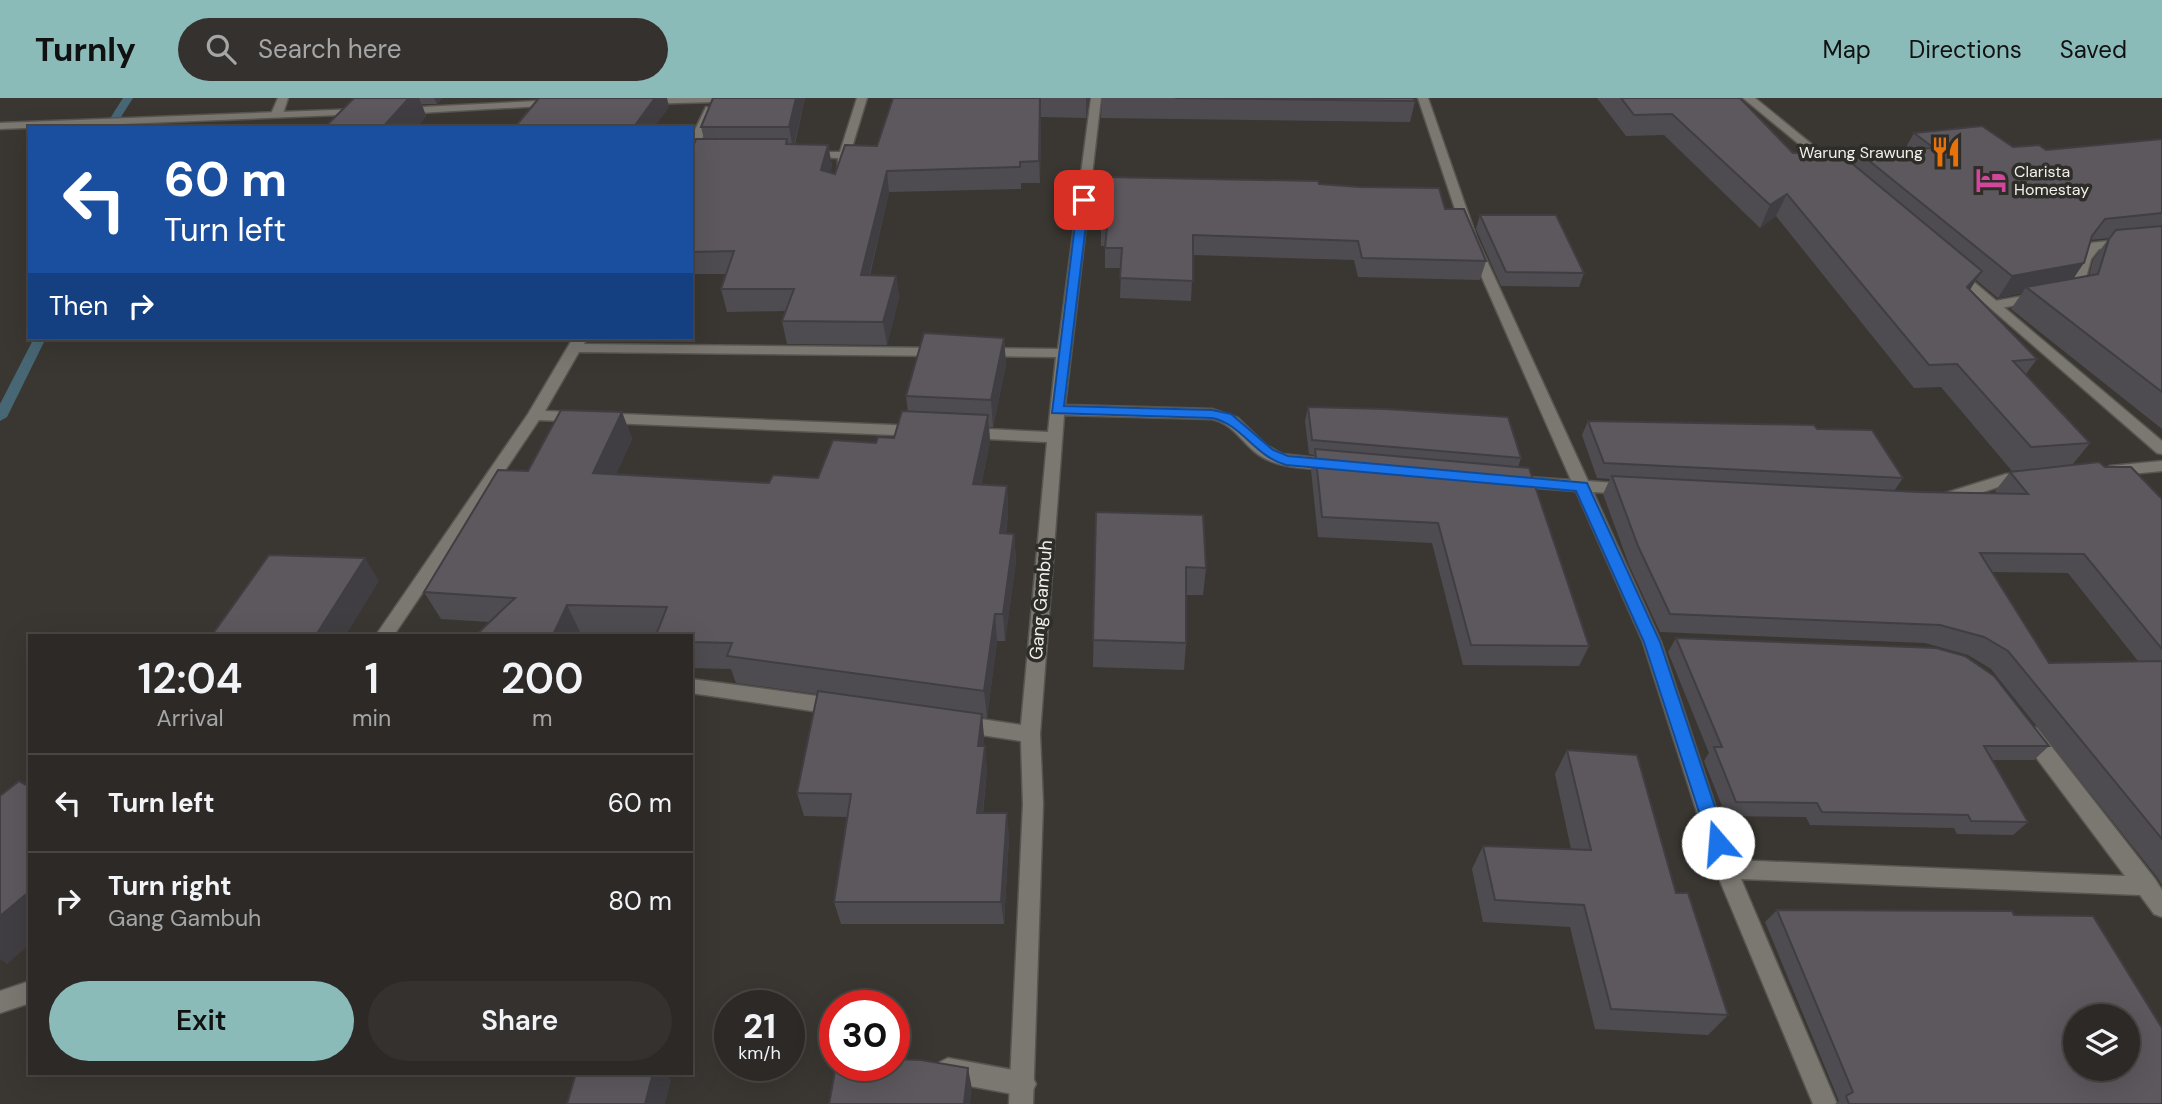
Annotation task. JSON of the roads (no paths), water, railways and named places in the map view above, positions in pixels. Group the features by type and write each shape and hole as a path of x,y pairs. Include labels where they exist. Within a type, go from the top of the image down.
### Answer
{"street":[{"path":"276,114 283,98"},
{"path":"625,101 749,98"},
{"path":"837,178 862,98"},
{"name":"Gang Gambuh","path":"1022,1094 1032,804 1030,734 1057,410 1096,98"},
{"path":"1423,98 1471,239 1581,486 1659,642 1726,869 1825,1104"},
{"path":"1748,98 1842,174"},
{"path":"696,154 714,99"},
{"path":"386,112 571,102"},
{"path":"0,126 373,112"},
{"path":"794,155 845,155"},
{"path":"1995,305 2077,290 2085,258 2095,246 2162,239"},
{"path":"1944,261 2162,449"},
{"path":"386,634 535,415 577,343 1065,353"},
{"path":"1057,410 1212,414 1231,418 1268,453 1286,460 1354,467"},
{"path":"535,415 1055,437"},
{"path":"2097,472 2162,466"},
{"path":"1923,502 1943,500 2006,479 2045,476"},
{"path":"1490,479 1650,490"},
{"path":"693,686 854,709"},
{"path":"2014,713 2162,906"},
{"path":"935,720 1030,734"},
{"path":"1726,869 2147,886"},
{"path":"0,1002 28,993"},
{"path":"920,1065 1022,1094"}],"waterway":[{"path":"110,126 128,98"},
{"path":"0,417 39,340"}],"place":[{"name":"Warung Srawung","path":"1946,152"},
{"name":"Clarista Homestay","path":"1991,180"}]}
